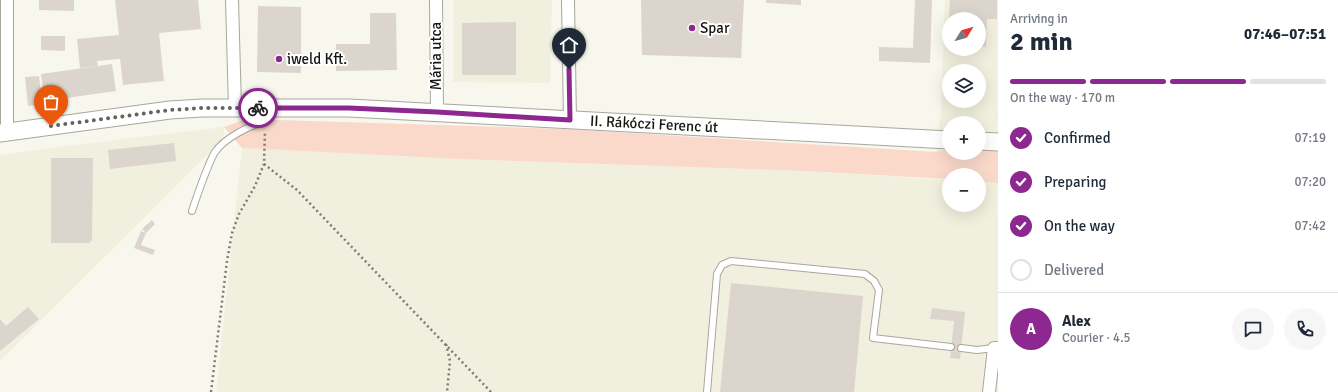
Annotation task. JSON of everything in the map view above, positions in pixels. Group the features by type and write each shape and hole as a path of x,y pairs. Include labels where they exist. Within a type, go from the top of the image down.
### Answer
{"main road":[{"name":"II. Rákóczi Ferenc út","path":"3,132 170,110 234,108 264,115 349,108 942,140"},
{"path":"986,141 998,142"}],"street":[{"path":"3,132 7,0"},
{"path":"232,0 234,108"},
{"name":"Mária utca","path":"436,0 437,112"},
{"path":"568,0 570,120"},
{"path":"990,392 996,348"}],"lane":[{"path":"192,211 215,152 228,140 243,130 258,123 264,115"},
{"path":"707,392 718,274 722,265 731,261 865,274 874,281 879,290 873,338 951,347"},
{"path":"961,348 977,350 996,348"}],"path":[{"path":"211,392 227,261 232,233 239,214 256,186 264,164 264,115"},
{"path":"264,164 297,190 491,392"},
{"path":"446,344 450,360 447,392"}],"shaded area":[{"path":"453,0 552,0 550,83 453,82"},
{"path":"945,0 998,0 998,392 216,392 242,148 459,159 805,171 942,180 942,212 986,212 986,168 966,168 951,160 986,160 986,116 942,116 942,155 936,152 941,113 942,85 942,108 986,108 986,64 943,64 943,56 986,56 986,12 945,12"},
{"path":"246,119 565,129 936,152 942,151 942,160 986,160 986,150 998,151 998,183 986,182 986,168 942,168 942,179 805,171 459,159 242,148 224,127"},
{"path":"224,127 224,138 0,361 0,155"}],"building":[{"path":"39,0 74,0 74,11 39,10"},
{"path":"115,0 198,0 201,29 159,33 164,81 123,85 120,59 97,61 98,66 80,68 77,39 119,35"},
{"name":"Spar","path":"641,0 744,0 741,58 642,55"},
{"path":"766,0 801,0 801,5 766,3"},
{"path":"915,0 932,0 930,63 879,61 879,47 913,48"},
{"path":"950,0 997,0 997,19 987,19 986,47 986,12 949,12"},
{"path":"258,6 301,7 301,73 257,72"},
{"path":"370,13 396,13 397,70 336,71 336,44 370,44"},
{"path":"516,22 516,75 462,75 462,23"},
{"path":"41,36 65,36 65,51 41,50"},
{"path":"112,64 116,91 45,101 41,74"},
{"path":"39,76 42,104 28,106 25,77"},
{"path":"174,143 176,161 110,169 108,150"},
{"path":"51,158 93,158 92,241 90,241 90,243 51,243"},
{"path":"152,220 155,224 146,233 142,229"},
{"path":"141,231 146,233 141,245 155,250 153,255 134,248"},
{"path":"731,283 863,296 854,392 720,392"},
{"path":"28,307 39,319 0,351 0,319 6,326"},
{"path":"932,308 965,312 960,359 950,358 954,321 930,319"}],"way so far":[{"path":"51,126 170,110 202,108 258,108"}],"place":[{"name":"Spar","path":"692,28"},
{"name":"iweld Kft.","path":"279,59"}],"route":[{"path":"258,108 349,108 570,120 569,69"}]}
